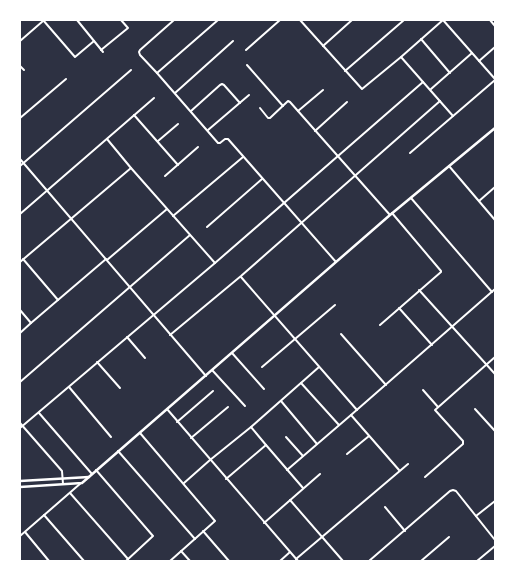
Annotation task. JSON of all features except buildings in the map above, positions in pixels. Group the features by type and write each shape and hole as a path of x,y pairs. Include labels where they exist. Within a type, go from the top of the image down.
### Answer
{"street":[{"path":"20,41 43,20 75,57 94,41"},
{"path":"77,20 102,51 128,28 121,20"},
{"path":"174,20 140,50 140,55 219,144 225,139 228,139 336,262"},
{"path":"157,73 218,20"},
{"path":"246,50 280,20"},
{"path":"300,20 362,89 443,20 495,80 410,153"},
{"path":"323,46 352,20"},
{"path":"345,71 404,20"},
{"path":"490,20 495,26"},
{"path":"421,40 450,72"},
{"path":"175,93 233,41"},
{"path":"479,61 495,46"},
{"path":"430,89 472,53"},
{"path":"401,57 453,116"},
{"path":"247,65 283,106"},
{"path":"20,66 24,70"},
{"path":"20,166 131,70"},
{"path":"20,118 66,79"},
{"path":"20,428 215,263 424,82"},
{"path":"191,112 222,84 240,103"},
{"path":"298,111 323,90"},
{"path":"208,130 249,95"},
{"path":"20,214 154,98"},
{"path":"260,108 269,118 289,101 441,270 441,272 380,325"},
{"path":"170,335 241,276 440,101"},
{"path":"315,131 347,102"},
{"path":"134,115 178,165"},
{"path":"158,142 178,124"},
{"path":"20,536 391,214 495,128"},
{"path":"107,139 215,263"},
{"path":"165,176 198,147"},
{"path":"173,216 243,157"},
{"path":"20,159 206,376"},
{"path":"449,166 495,220"},
{"path":"20,262 131,168"},
{"path":"207,227 263,179"},
{"path":"479,201 495,187"},
{"path":"411,198 492,292"},
{"path":"20,333 167,209"},
{"path":"20,382 190,235"},
{"path":"23,259 58,300"},
{"path":"241,276 357,410"},
{"path":"287,470 495,289"},
{"path":"419,290 495,374"},
{"path":"262,368 336,305"},
{"path":"399,308 432,345"},
{"path":"20,310 31,323"},
{"path":"341,334 386,385"},
{"path":"127,337 145,358"},
{"path":"232,353 264,389"},
{"path":"425,477 463,444 463,441 435,410 495,357"},
{"path":"98,362 120,388"},
{"path":"184,484 319,367"},
{"path":"212,370 245,406"},
{"path":"301,383 339,425"},
{"path":"68,387 111,437"},
{"path":"423,390 438,407"},
{"path":"177,422 213,391"},
{"path":"281,401 317,444"},
{"path":"191,438 228,407"},
{"path":"167,409 297,560 322,536 408,464"},
{"path":"475,409 495,431"},
{"path":"39,412 92,474"},
{"path":"351,415 399,470"},
{"path":"20,424 62,471 63,484"},
{"path":"251,427 304,488"},
{"path":"140,433 215,521 170,561"},
{"path":"347,454 369,435"},
{"path":"286,437 303,456"},
{"path":"226,479 266,445"},
{"path":"118,451 195,539"},
{"path":"96,470 153,536 126,561"},
{"path":"264,523 320,474"},
{"path":"20,482 89,477"},
{"path":"20,488 82,483"},
{"path":"369,561 453,490 456,491 495,540"},
{"path":"70,493 128,559"},
{"path":"290,500 343,561"},
{"path":"476,516 495,501"},
{"path":"385,507 405,531"},
{"path":"44,515 84,561"},
{"path":"203,531 228,561"},
{"path":"24,532 49,561"},
{"path":"421,561 449,537"},
{"path":"477,561 495,546"},
{"path":"181,551 190,561"},
{"path":"280,561 290,552"}]}
